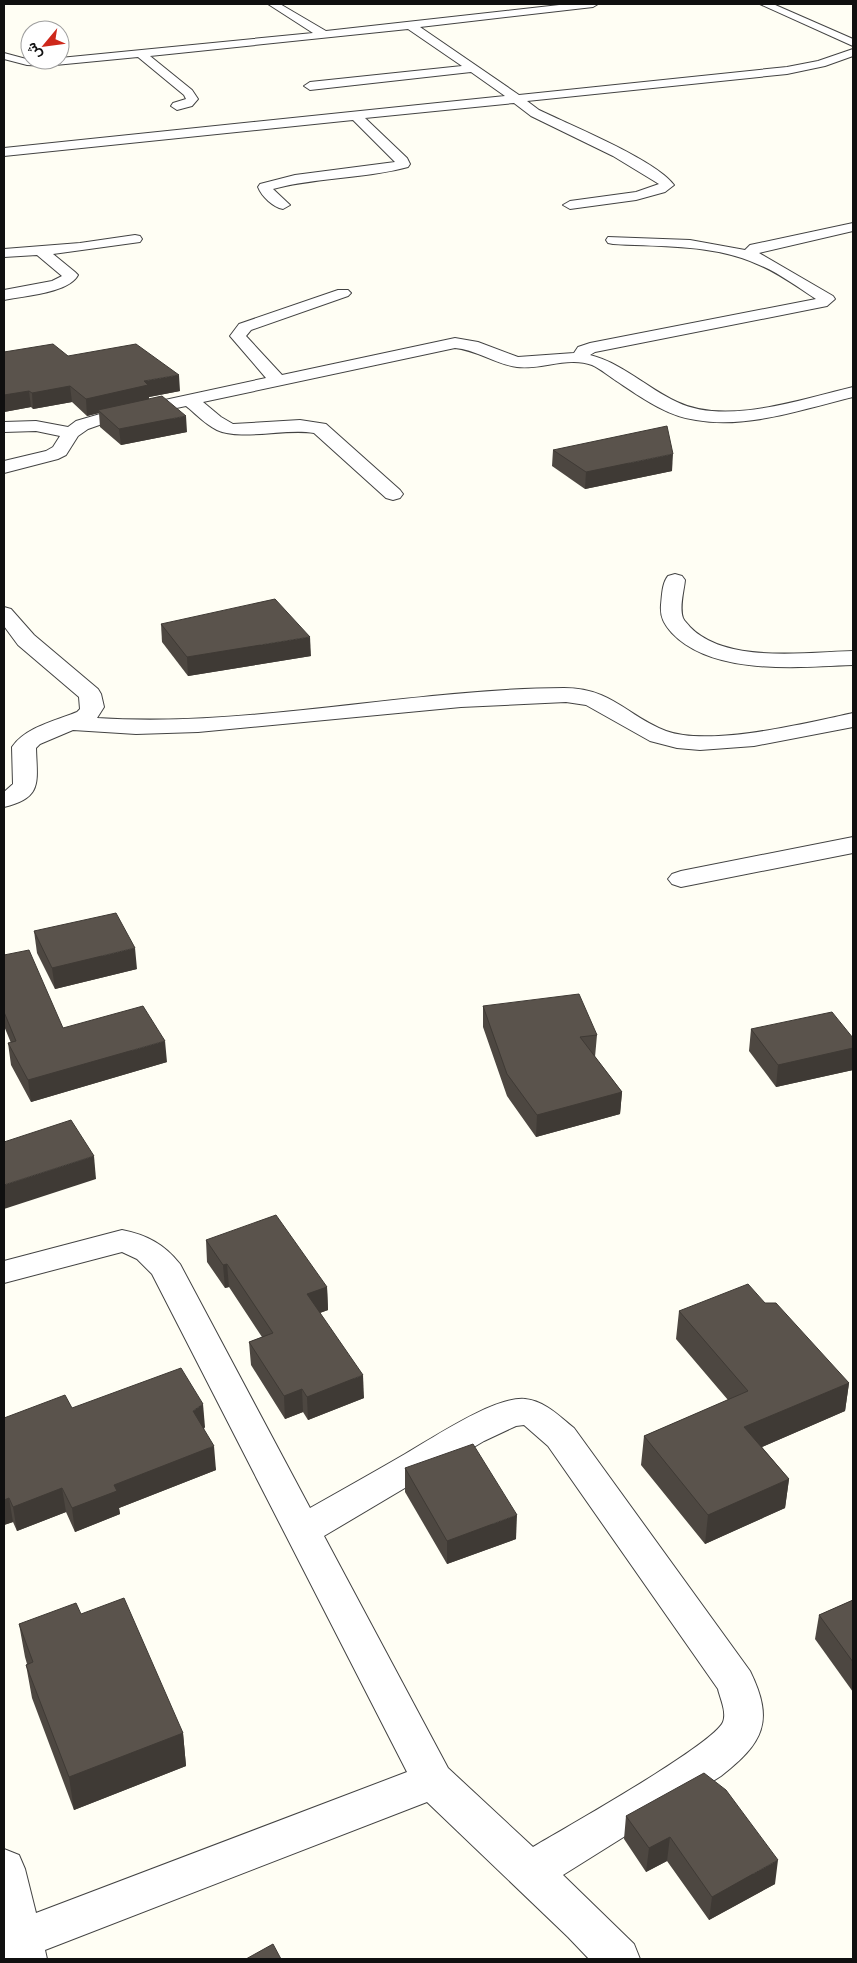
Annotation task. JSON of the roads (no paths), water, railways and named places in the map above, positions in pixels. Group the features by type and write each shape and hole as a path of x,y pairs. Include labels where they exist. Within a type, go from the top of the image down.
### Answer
{"street":[{"path":"273,4 324,35"},
{"path":"490,4 512,14"},
{"path":"4,56 26,62 45,63 324,35 593,4"},
{"path":"765,4 853,43"},
{"path":"410,25 474,68 535,113 640,166 662,179 667,185 664,189 644,195 570,205"},
{"path":"4,152 792,69 835,59 853,52"},
{"path":"140,53 188,92 192,99 188,103 177,106"},
{"path":"310,86 474,68"},
{"path":"283,205 267,192 264,187 294,179 403,164 356,116"},
{"path":"753,257 751,252 756,248 853,227"},
{"path":"4,254 80,247 135,239"},
{"path":"580,358 584,351 590,348 826,301 827,299 753,257 692,245 613,240"},
{"path":"4,295 57,285 68,279 70,275 40,250"},
{"path":"278,380 241,341 238,336 240,331 343,293"},
{"path":"4,467 52,455 60,451 70,434 82,425 100,420 455,342 466,343 518,362 580,358 599,362 670,405 694,415 710,417 745,415 853,392"},
{"path":"190,400 223,427 232,429 300,425 320,428 394,494"},
{"path":"4,427 36,426 70,434"},
{"path":"675,580 671,612 674,622 701,644 714,651 727,656 754,659 853,658"},
{"path":"4,613 26,640 90,694 94,707 91,712 70,724 32,740 24,747 25,786 16,796 4,800"},
{"path":"70,724 144,727 195,725 423,704 566,695 588,697 601,701 658,736 680,742 750,739 853,720"},
{"path":"681,879 853,845"},
{"path":"4,1272 122,1241 136,1243 157,1257 168,1272 433,1781 583,1922 618,1959"},
{"path":"303,1530 472,1432 511,1413 526,1412 535,1415 561,1437 736,1683 744,1717 739,1731 730,1743 706,1763 530,1872"},
{"path":"4,1869 23,1949 433,1781"}]}
